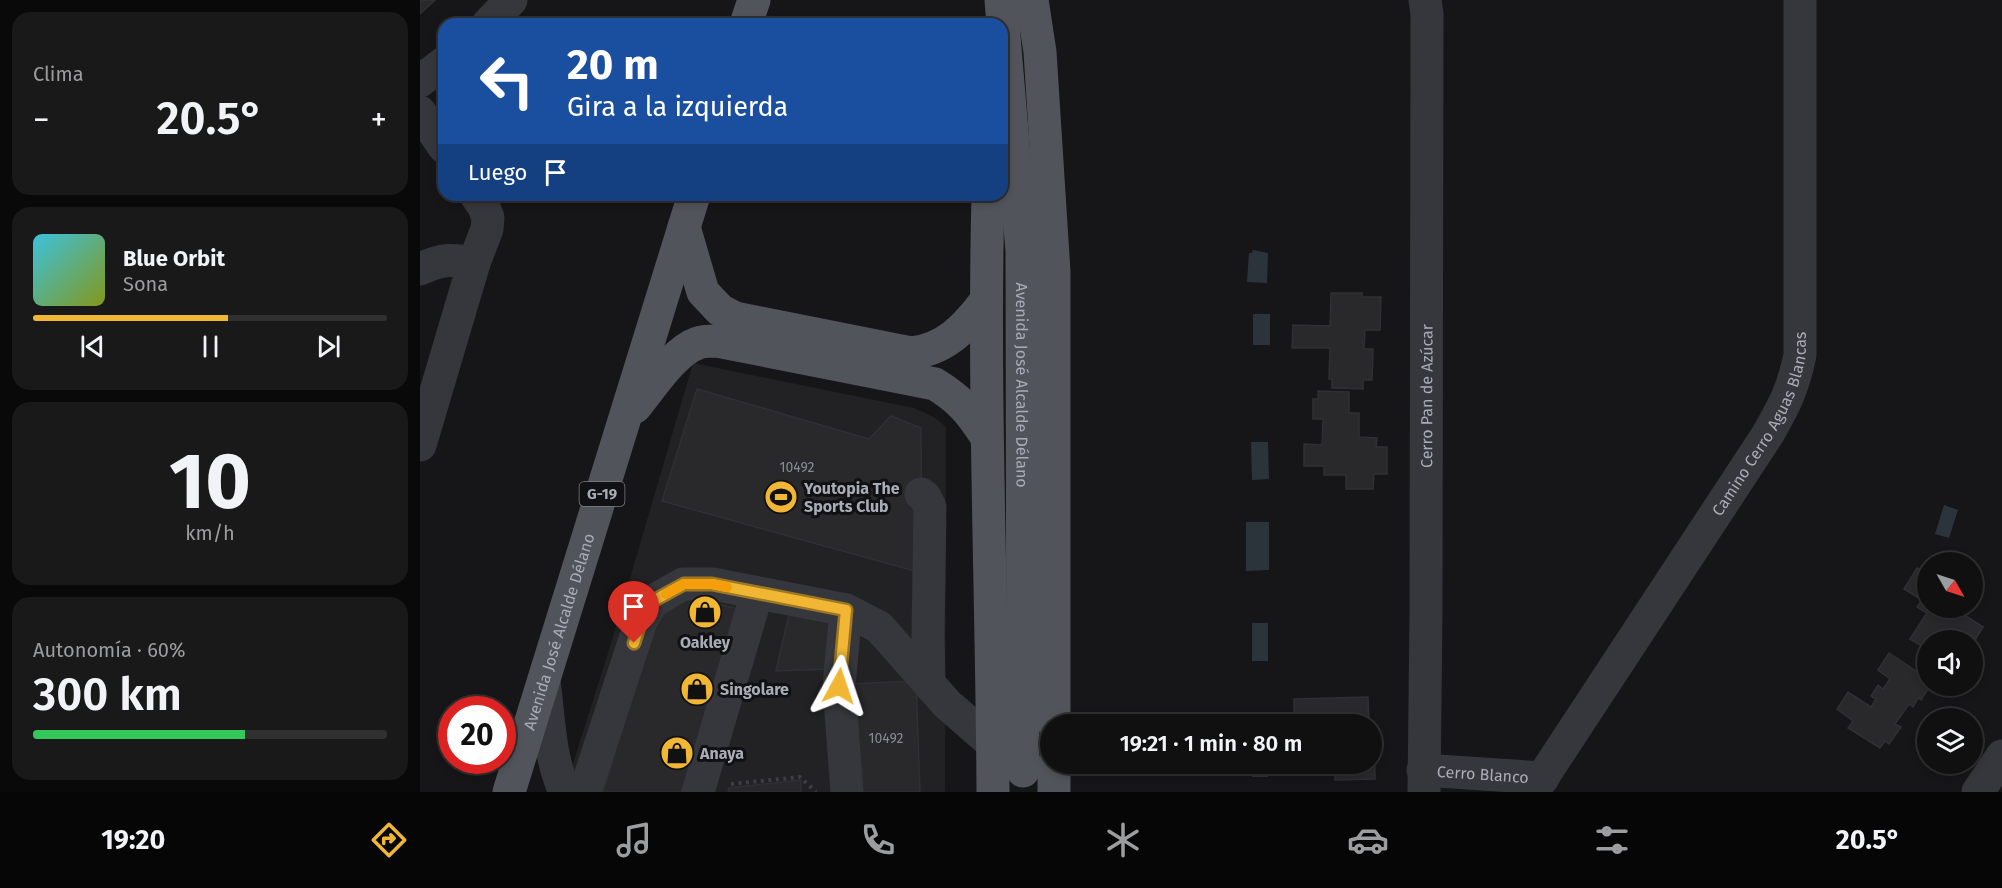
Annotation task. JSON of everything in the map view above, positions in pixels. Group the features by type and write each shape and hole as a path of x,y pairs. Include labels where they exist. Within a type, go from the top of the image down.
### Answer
{"main road":[{"path":"748,18 754,0"},
{"name":"Avenida José Alcalde Délano","path":"1008,7 1040,52 1054,272 1054,714"},
{"name":"Avenida José Alcalde Délano","path":"1008,7 1022,251 1023,771"},
{"name":"Avenida José Alcalde Délano","path":"509,792 692,201"},
{"path":"988,201 985,302 986,436 993,792"},
{"path":"684,227 703,292 720,310 735,318 911,353 940,346 967,325 985,302"},
{"path":"627,416 674,360 687,349 699,343 717,341 935,384 954,396 969,411 986,436"},
{"path":"1054,774 1054,792"}],"street":[{"path":"494,18 511,0"},
{"name":"Cerro Pan de Azúcar","path":"1423,781 1426,613 1427,14 1425,0"},
{"name":"Camino Cerro Aguas Blancas","path":"1538,785 1768,434 1787,401 1796,378 1800,356 1800,0"},
{"path":"420,81 438,68"},
{"path":"420,112 438,138"},
{"path":"420,445 474,263 487,229 488,218 480,201"},
{"path":"420,269 438,261 451,259 474,263"},
{"path":"921,494 930,507 928,636 930,684"},
{"path":"585,792 641,621 653,601 684,584 712,584 846,610 879,627 947,704 993,744"},
{"path":"712,789 758,593"},
{"path":"846,610 839,686 847,792"},
{"path":"544,681 553,752 557,772 565,792"},
{"path":"1982,791 2002,756"},
{"name":"Cerro Blanco","path":"1423,781 1538,785"}],"path":[{"path":"712,789 734,783 800,777 816,792"}],"shaded area":[{"path":"1253,250 1268,253 1267,283 1247,282 1249,253"},
{"path":"1253,314 1270,314 1270,345 1253,345"},
{"path":"693,363 914,408 934,417 946,427 945,792 564,792 609,650"},
{"path":"1251,442 1268,442 1269,479 1252,480"},
{"path":"1944,505 1958,510 1949,538 1935,534"},
{"path":"1246,522 1269,522 1269,570 1246,571"},
{"path":"1252,623 1268,623 1268,661 1252,661"},
{"path":"1252,774 1268,774 1268,777 1252,777"}],"building":[{"path":"420,0 435,0 420,14"},
{"path":"1331,293 1362,293 1362,297 1381,297 1380,330 1365,330 1364,349 1373,349 1372,380 1363,380 1363,389 1332,388 1332,379 1329,379 1330,348 1292,348 1293,325 1330,326"},
{"path":"697,389 869,439 891,416 921,428 922,573 662,501"},
{"path":"1318,391 1349,392 1349,413 1359,413 1359,437 1377,438 1376,447 1387,447 1387,474 1374,474 1373,489 1346,489 1346,475 1324,475 1324,466 1304,466 1304,444 1322,445 1323,419 1313,419 1313,399 1318,399"},
{"path":"1917,568 1917,597 1904,589"},
{"path":"691,597 746,611 692,792 603,792 656,619"},
{"path":"790,610 837,623 828,669 776,671"},
{"path":"1924,618 1969,618 1983,627 1981,630 1917,630 1917,643 1910,639"},
{"path":"1889,653 1917,672 1917,696 1924,696 1921,700 1918,698 1913,707 1909,704 1895,724 1901,727 1889,744 1885,741 1880,748 1848,728 1853,721 1837,709 1848,692 1871,707 1876,699 1871,696 1878,685 1883,689 1890,679 1878,670"},
{"path":"916,681 920,792 860,792 848,684"},
{"path":"1368,697 1369,714 1294,714 1294,699"},
{"path":"1335,774 1375,774 1375,779 1335,780"},
{"path":"801,780 801,792 728,792 729,788"}],"slow traffic":[{"path":"666,594 684,584 712,584 727,587"}],"place":[{"name":"Youtopia The Sports Club","path":"781,497"},
{"name":"Oakley","path":"705,612"},
{"name":"Singolare","path":"697,689"},
{"name":"Anaya","path":"677,753"}],"route":[{"path":"634,643 641,621 653,601 684,584 712,584 846,610 839,686"}]}
